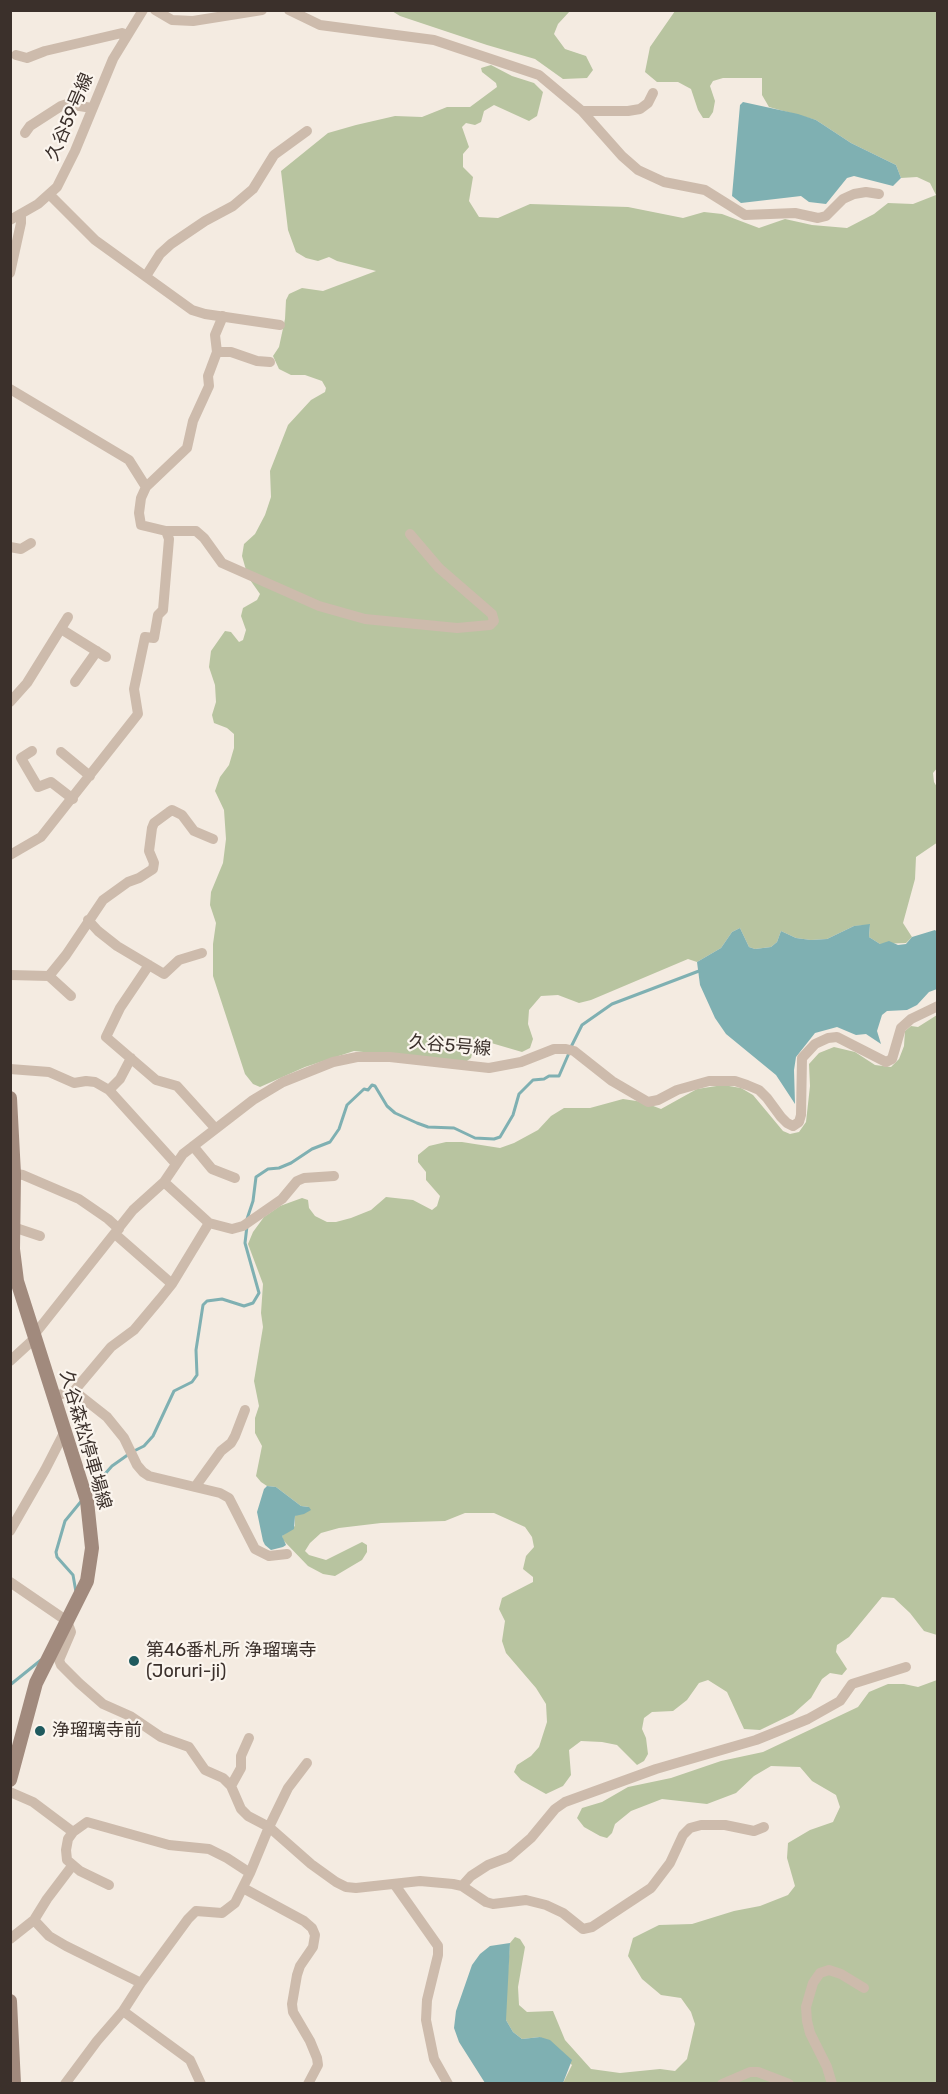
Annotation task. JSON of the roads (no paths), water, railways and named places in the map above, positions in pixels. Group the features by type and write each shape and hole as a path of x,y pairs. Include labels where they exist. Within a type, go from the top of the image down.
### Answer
{"main road":[{"name":"久谷森松停車場線","path":"10,1098 12,1227 17,1281 87,1501 93,1548 87,1581 36,1683 10,1780"},
{"path":"10,2001 14,2084"}],"street":[{"name":"久谷59号線","path":"16,217 50,195 65,173 113,59 126,34 143,10"},
{"path":"155,10 172,20 193,21 262,10"},
{"path":"289,10 320,25 434,40 539,75 582,111 622,156 638,170 664,182 705,190 745,215 795,213 818,218 826,216 843,199 854,194 866,192 879,194"},
{"path":"16,55 27,58 45,51 122,33 126,34"},
{"path":"582,111 640,109 648,103 653,93"},
{"path":"25,133 30,126 61,106 67,104 92,108"},
{"path":"146,276 160,254 171,244 245,196 258,182 274,156 307,131"},
{"path":"50,195 94,240 192,310 280,325"},
{"path":"10,273 21,223 16,217"},
{"path":"223,316 215,335 218,352 208,376 209,386 193,421 187,448 147,487 141,498 139,521 145,528 196,531 222,563 319,606 365,619 458,628 490,626 494,621 492,614 439,568 410,534"},
{"path":"218,352 231,352 257,361 270,362"},
{"path":"10,389 129,460 147,487"},
{"path":"10,855 41,837 138,714 134,689 145,637 154,639 158,615 163,610 169,539 166,531"},
{"path":"10,548 21,549 31,543"},
{"path":"10,702 27,683 68,617"},
{"path":"61,629 102,654 75,682"},
{"path":"32,751 21,758 38,787 51,782 73,799"},
{"path":"61,752 90,776"},
{"path":"49,976 66,955 98,906 115,891 153,869 154,863 149,850 154,824 172,810 187,819 194,831 213,839"},
{"path":"88,920 117,946 164,974 179,960 202,953"},
{"path":"149,965 120,1008 106,1037 156,1080 177,1086 215,1128"},
{"path":"10,975 49,976 71,996"},
{"name":"久谷5号線","path":"10,1361 34,1339 34,1335 133,1209 164,1182 176,1164 193,1146 253,1100 273,1088 333,1062 357,1057 390,1057 489,1068 521,1062 554,1050 570,1050 612,1082 648,1102 658,1100 677,1090 709,1081 735,1082 759,1090 781,1117 793,1126 799,1122 801,1115 802,1058 815,1044 837,1037 886,1062 892,1059 901,1028 911,1019 938,1006"},
{"path":"109,1090 120,1079 131,1058"},
{"path":"10,1069 49,1072 74,1083 95,1082 109,1090 176,1164"},
{"path":"193,1146 212,1169 235,1178"},
{"path":"12,1173 57,1188 79,1199 108,1219 117,1232 172,1284"},
{"path":"164,1182 209,1223 232,1229 247,1224 282,1199 297,1181 304,1178 334,1176"},
{"path":"54,1396 74,1390 111,1347 134,1330 172,1284 209,1223"},
{"path":"12,1227 40,1236"},
{"path":"74,1390 107,1417 124,1438 137,1465 143,1472 149,1476 220,1493 229,1498 255,1549 269,1556 287,1554"},
{"path":"195,1487 221,1450 231,1443 245,1410"},
{"path":"10,1531 65,1431"},
{"path":"10,1582 67,1621 71,1632 59,1660 61,1665 103,1704 130,1716 161,1737 189,1746 205,1770 223,1778 231,1786 241,1809 248,1816 269,1827 311,1864 346,1887 395,1885 420,1881 462,1886 486,1902 494,1904 526,1900 546,1905 563,1913 579,1926 588,1929 633,1902 655,1884 673,1857 682,1835 690,1828 701,1825 724,1825 753,1832 764,1827"},
{"path":"462,1886 471,1876 488,1865 509,1857 531,1838 555,1809 565,1802 656,1769 756,1740 808,1719 840,1701 852,1684 906,1667"},
{"path":"231,1786 241,1768 241,1756 249,1738"},
{"path":"65,2084 123,2011 188,1919 196,1911 222,1912 235,1903 288,1788 307,1763"},
{"path":"10,1792 33,1802 73,1832"},
{"path":"109,1885 72,1866 67,1860 68,1839 73,1832 87,1822 169,1845 208,1849 250,1873"},
{"path":"10,1939 34,1920 72,1866"},
{"path":"395,1885 438,1946 438,1955 426,2000 426,2020 434,2059 448,2084"},
{"path":"243,1888 304,1921 312,1928 315,1935 313,1947 300,1966 292,2004 293,2012 317,2058 318,2065 308,2084"},
{"path":"34,1920 49,1936 141,1983"},
{"path":"832,2084 807,2021 806,2007 813,1983 820,1973 829,1970 841,1974 864,1988"},
{"path":"123,2011 190,2060 199,2083"},
{"path":"722,2084 750,2072 758,2072 789,2084"}],"water":[{"path":"743,102 816,120 851,143 896,165 901,178 893,186 854,176 847,178 826,204 809,202 801,196 741,203 732,196 740,105"},
{"path":"870,924 869,937 880,944 889,941 898,945 906,944 912,937 935,930 937,932 937,989 929,992 917,1005 907,1010 887,1011 882,1015 877,1031 881,1044 866,1034 856,1035 837,1027 815,1033 796,1057 795,1104 776,1075 726,1034 715,1018 700,985 697,962 721,948 732,932 740,928 749,947 755,949 771,947 777,942 781,931 796,938 827,939 854,926"},
{"path":"267,1486 276,1487 301,1506 309,1507 311,1510 295,1516 294,1529 282,1536 286,1545 271,1550 263,1541 257,1512"},
{"path":"510,1943 506,2020 513,2032 522,2039 540,2037 550,2040 572,2060 563,2083 485,2083 459,2042 454,2028 456,2011 472,1965 490,1946"}],"waterway":[{"path":"571,1047 582,1025 612,1004 699,971"},
{"path":"247,1219 253,1201 256,1177 268,1169 279,1168 291,1163 312,1149 330,1142 339,1129 347,1105 364,1089 368,1090 372,1085 375,1086 387,1106 395,1113 417,1123 428,1127 454,1128 475,1138 494,1139 500,1137 513,1115 519,1094 533,1080 559,1076 569,1053"},
{"path":"134,1451 144,1446 153,1436 174,1391 192,1382 197,1375 196,1350 203,1305 207,1301 222,1299 244,1306 253,1303 259,1293 245,1243 247,1226"},
{"path":"89,1492 112,1466 129,1454"},
{"path":"76,1592 73,1575 57,1557 56,1552 65,1521 83,1499"},
{"path":"10,1685 41,1660"}],"place":[{"name":"第46番札所 浄瑠璃寺 (Joruri-ji)","path":"134,1661"},
{"name":"浄瑠璃寺前","path":"40,1731"}]}
